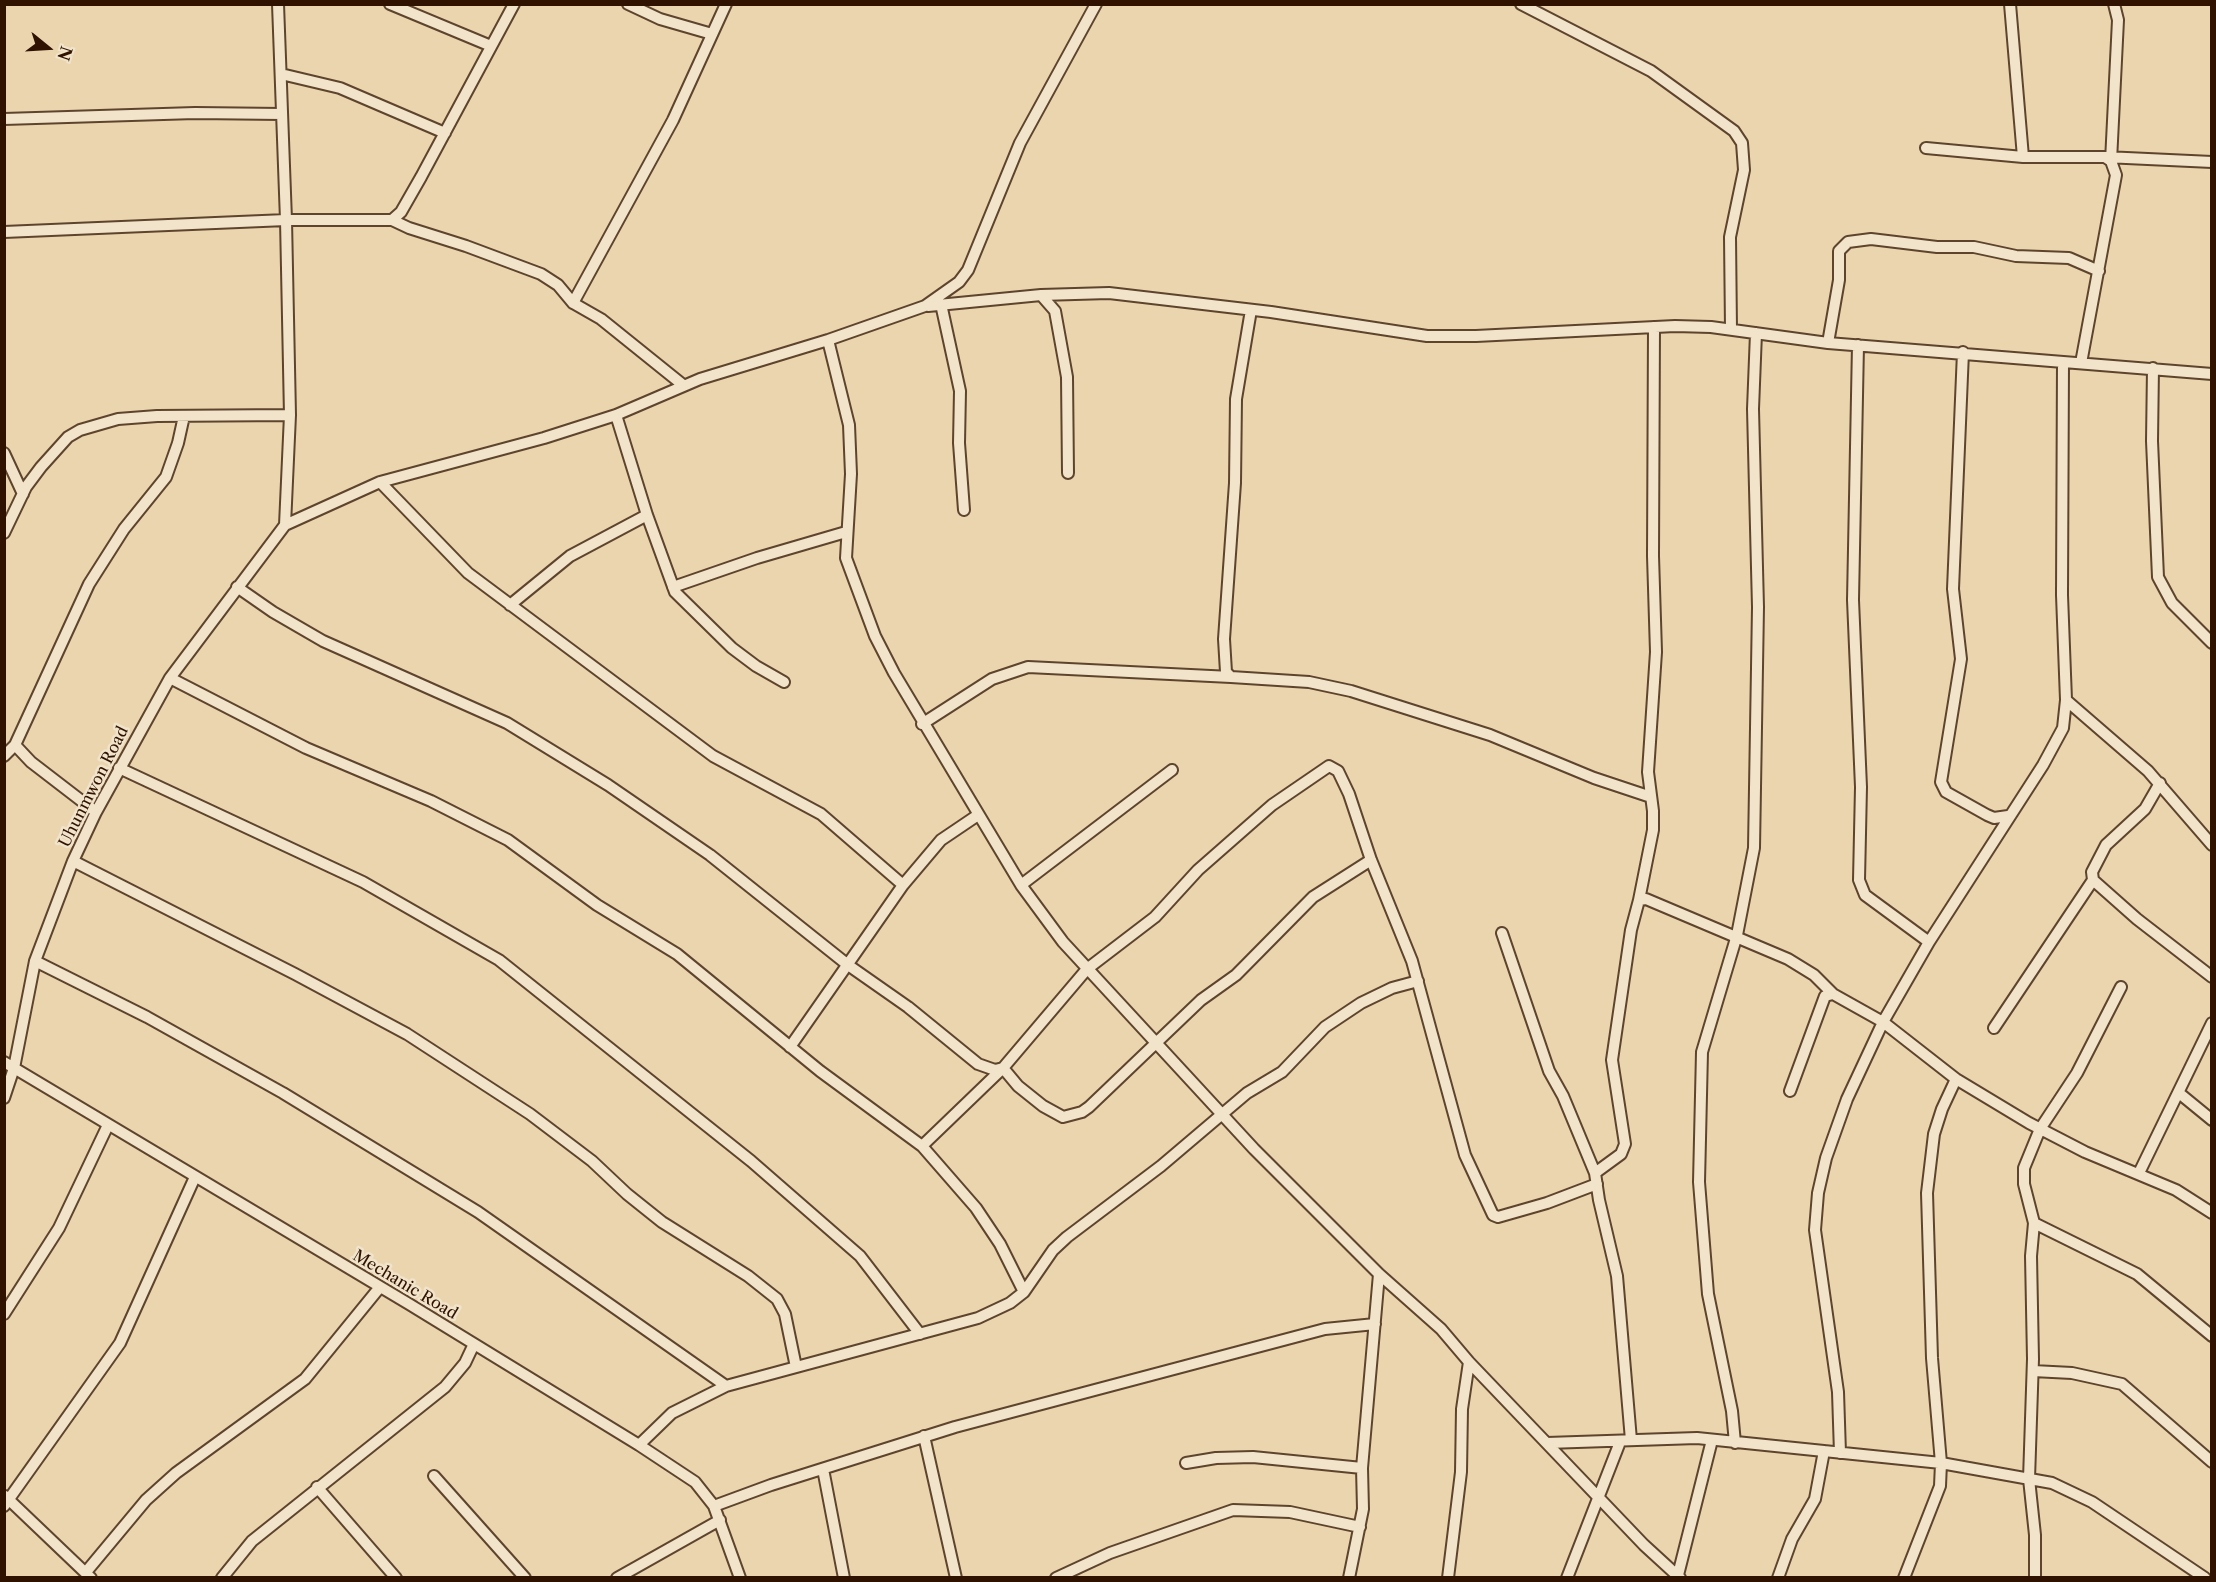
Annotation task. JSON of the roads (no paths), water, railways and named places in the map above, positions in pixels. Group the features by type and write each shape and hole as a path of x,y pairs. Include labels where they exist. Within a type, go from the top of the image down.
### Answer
{"street":[{"path":"278,4 290,415 285,525 380,482 616,416 684,386 925,306 1041,295 1109,293 1251,310 1427,336 1476,336 1654,327 1731,329 1828,343 1963,352 2211,374"},
{"path":"390,4 491,46"},
{"path":"392,219 401,212 514,4"},
{"path":"628,4 660,19 712,34"},
{"path":"573,303 673,120 726,4"},
{"path":"925,306 959,282 968,270 1020,143 1055,75 1096,4"},
{"path":"1521,4 1651,71 1734,131 1742,143 1744,170 1730,237 1731,329"},
{"path":"2010,4 2017,61 2018,125 2023,157"},
{"path":"2081,363 2116,175 2109,159 2118,20 2114,4"},
{"path":"281,74 340,88 445,133"},
{"path":"4,119 195,113 282,114"},
{"path":"1926,148 2023,157 2211,162"},
{"path":"4,232 286,220 392,219 409,228 541,274 558,285 573,303 601,319 684,386"},
{"path":"1828,343 1839,280 1839,251 1848,242 1871,239 1937,247 1965,246 2016,256 2069,258 2099,271"},
{"path":"1041,295 1055,311 1067,376 1068,473"},
{"path":"941,304 960,391 959,443 964,510"},
{"path":"1231,677 1226,672 1224,663 1224,639 1235,483 1236,405 1251,310"},
{"path":"922,1146 1003,1068 1088,969 1155,916 1198,870 1272,805 1329,766 1338,771 1348,794 1371,860 1413,961 1465,1155 1493,1215 1498,1217 1547,1203 1596,1178 1621,1154 1625,1144 1612,1060 1631,930 1653,830 1648,767 1656,652 1653,556 1654,327"},
{"path":"1735,1443 1732,1410 1707,1294 1699,1182 1702,1052 1737,935 1754,840 1758,607 1753,409 1756,333"},
{"path":"828,340 849,425 851,474 846,558 875,636 922,724 1043,917 1088,969 1223,1114 1379,1274 1441,1329 1469,1362 1644,1545 1679,1576 1712,1440"},
{"path":"1858,345 1853,600 1861,786 1859,880 1865,895 1929,942"},
{"path":"1963,352 1953,589 1961,659 1941,782 1946,792 1987,815 1994,818 2008,816"},
{"path":"1840,1453 1838,1392 1815,1230 1816,1211 1826,1158 1847,1099 1883,1022 1929,942 2059,739 2064,721 2066,700 2062,595 2063,362"},
{"path":"2153,368 2151,419 2158,577 2172,603 2211,643"},
{"path":"4,533 23,494 41,467 80,430 118,419 290,415"},
{"path":"4,756 15,746 89,584 124,529 166,477 178,443 184,416"},
{"path":"616,416 647,515 673,587 680,599 732,648 783,682"},
{"path":"4,453 23,494"},
{"path":"380,482 468,573 713,756 821,814 903,885"},
{"path":"510,605 570,556 647,515"},
{"name":"Uhunmwon Road","path":"4,1098 9,1065 35,961 73,861 96,812 170,678 285,525"},
{"path":"673,587 757,558 846,532"},
{"path":"237,587 273,612 323,641 507,723 585,769 710,855 848,965 908,1007 978,1064 994,1070 1003,1068"},
{"path":"922,724 992,679 1028,667 1309,682 1351,691 1490,735 1594,778 1652,797"},
{"path":"170,678 286,738 431,801 508,840 597,905 677,954 790,1047 922,1146 976,1208 1000,1244 1024,1292"},
{"path":"2066,700 2120,744 2160,783 2211,845"},
{"path":"15,746 31,762 96,812"},
{"path":"119,768 363,882 499,960 751,1161 860,1256 920,1334"},
{"path":"1021,885 1172,770"},
{"path":"1995,1029 2093,880 2092,872 2106,845 2145,809 2160,783"},
{"path":"790,1047 903,885 941,840 978,815"},
{"path":"1003,1068 1034,1100 1064,1118 1082,1112 1201,1000 1236,975 1313,897 1371,860"},
{"path":"73,861 407,1034 442,1054 531,1114 592,1161 627,1194 662,1222 767,1290 777,1299 785,1314 796,1367"},
{"path":"2093,880 2137,920 2211,977"},
{"path":"1639,900 1646,898 1737,935 1802,967 1833,994 1883,1022 1956,1079 2040,1129 2085,1152 2176,1190 2211,1213"},
{"path":"1502,933 1549,1071 1563,1096 1596,1178 1617,1276 1625,1441 1598,1495 1567,1578"},
{"path":"35,961 243,1070 478,1212 726,1386"},
{"path":"639,1445 672,1413 726,1386 920,1334 996,1311 1024,1292 1053,1250 1067,1237 1144,1180 1247,1093 1282,1072 1325,1027 1361,1003 1392,988 1418,981"},
{"path":"2035,1578 2035,1535 2029,1479 2033,1371 2031,1256 2034,1223 2024,1184 2024,1168 2040,1129 2077,1073 2121,987"},
{"path":"1790,1091 1825,996 1833,994"},
{"path":"2139,1173 2211,1023"},
{"name":"Mechanic Road","path":"9,1065 474,1344 639,1445 694,1482 714,1506 740,1578"},
{"path":"1904,1578 1940,1486 1941,1463 1932,1358 1927,1193 1934,1134 1942,1109 1956,1079"},
{"path":"2179,1093 2211,1120"},
{"path":"4,1314 59,1228 108,1125"},
{"path":"195,1177 120,1343 6,1501 90,1576 147,1500 176,1473 273,1404 305,1378 380,1287"},
{"path":"2034,1223 2138,1274 2211,1336"},
{"path":"1349,1578 1363,1509 1362,1468 1379,1274"},
{"path":"714,1506 924,1436 1325,1329 1375,1324"},
{"path":"222,1578 252,1541 445,1386 465,1363 474,1344"},
{"path":"1448,1578 1461,1472 1462,1409 1469,1362"},
{"path":"2033,1371 2073,1373 2122,1384 2211,1462"},
{"path":"924,1436 956,1578"},
{"path":"1547,1443 1712,1440 1941,1463 2052,1483 2073,1491 2205,1578"},
{"path":"1778,1578 1792,1539 1815,1499 1824,1451"},
{"path":"1186,1463 1215,1458 1252,1457 1362,1468"},
{"path":"823,1468 844,1578"},
{"path":"434,1476 525,1578"},
{"path":"317,1487 396,1578"},
{"path":"1056,1578 1110,1553 1233,1510 1290,1512 1360,1527"},
{"path":"617,1578 630,1574 720,1520"}]}
